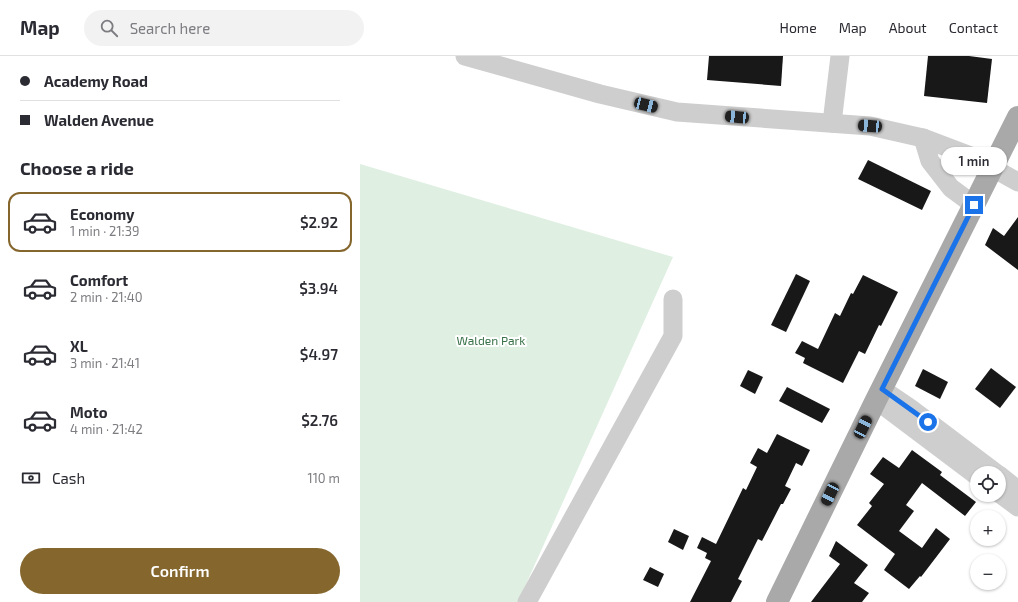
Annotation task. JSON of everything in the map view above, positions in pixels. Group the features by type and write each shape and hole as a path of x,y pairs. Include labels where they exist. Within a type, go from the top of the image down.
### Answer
{"main road":[{"path":"778,602 879,395 1018,117"}],"street":[{"path":"465,56 600,94 677,112 870,126 923,138 973,157 1018,182"},
{"path":"832,123 840,56"},
{"path":"923,138 930,161 950,188 974,205"},
{"path":"993,168 1018,193"},
{"path":"527,602 673,336 673,299"},
{"path":"879,395 910,408 987,466"},
{"path":"879,395 970,470"},
{"path":"1006,481 1018,490"},
{"path":"1006,498 1018,507"}],"green space":[{"name":"Walden Park","path":"360,164 673,257 518,602 360,602"}],"building":[{"path":"709,56 783,56 781,86 707,80"},
{"path":"928,56 969,56 992,59 987,103 924,96"},
{"path":"868,160 931,191 922,210 858,179"},
{"path":"1018,217 1018,270 985,245 993,228 1004,236"},
{"path":"796,274 810,281 786,332 771,325"},
{"path":"863,275 898,292 881,326 879,325 865,354 859,351 843,383 803,363 805,358 795,353 802,341 818,349 835,313 840,316 851,293 853,294"},
{"path":"991,368 1016,387 1000,408 975,389"},
{"path":"923,369 948,382 940,399 915,386"},
{"path":"748,370 763,377 755,394 740,386"},
{"path":"787,387 830,409 822,423 779,401"},
{"path":"777,434 810,450 802,466 796,463 785,486 791,489 783,504 781,504 762,541 758,539 738,579 742,581 731,602 690,602 711,561 705,558 707,553 697,548 702,537 716,544 743,488 746,490 757,467 750,463 758,448 767,453"},
{"path":"912,450 942,472 940,475 970,498 970,502 976,502 965,516 922,483 906,505 914,511 899,531 922,548 936,528 950,539 921,577 920,576 909,589 884,570 895,554 857,525 872,506 869,503 884,484 870,474 883,457 899,468"},
{"path":"674,529 689,536 683,550 668,542"},
{"path":"836,541 868,565 854,583 869,593 862,602 811,602 840,564 829,556"},
{"path":"650,567 664,574 658,587 643,580"}],"route":[{"path":"928,422 882,389 974,205"}]}
